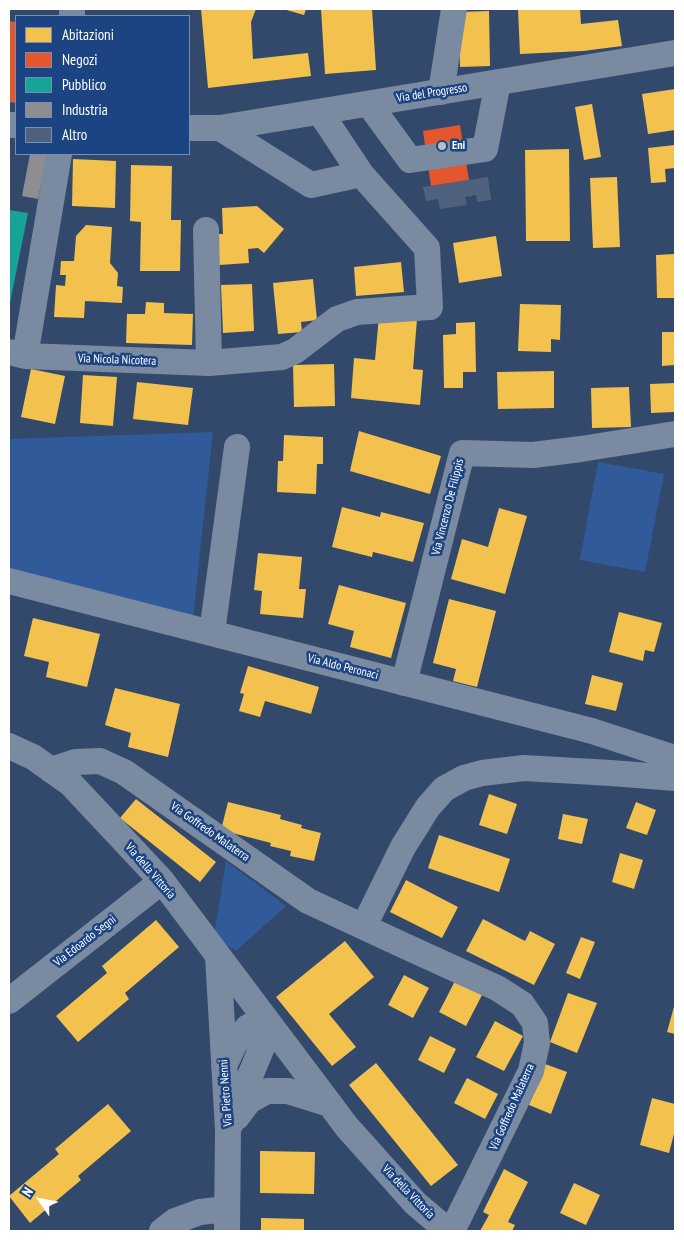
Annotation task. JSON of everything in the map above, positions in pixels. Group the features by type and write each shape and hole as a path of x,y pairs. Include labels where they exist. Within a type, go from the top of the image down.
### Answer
{"street":[{"path":"441,92 454,9"},
{"name":"Via del Progresso","path":"190,128 220,128 675,53"},
{"path":"369,104 410,160 484,149 498,82"},
{"path":"220,128 311,185 361,174 320,112"},
{"path":"17,354 59,155"},
{"name":"Via Nicola Nicotera","path":"17,354 209,364 282,357 295,351 337,319 357,312 430,307 427,248 361,174"},
{"path":"206,230 209,364"},
{"name":"Via Vincenzo De Filippis","path":"404,683 462,453 533,455 675,434"},
{"path":"212,633 237,447"},
{"name":"Via Aldo Peronaci","path":"9,581 592,731 675,758"},
{"name":"Via della Vittoria","path":"9,746 32,757 71,784 162,881 347,1127 415,1203 448,1231"},
{"name":"Via Goffredo Malaterra","path":"51,770 76,762 100,761 124,772 308,901 497,988 522,1004 535,1023 537,1044 531,1071 452,1231"},
{"path":"364,926 403,847 428,807 444,789 464,778 482,773 524,768 675,778"},
{"name":"Via Edoardo Segni","path":"9,1001 162,881"},
{"name":"Via Pietro Nenni","path":"218,956 228,1130 227,1220"},
{"path":"224,1066 235,1043 248,1027 267,1021 262,1047 228,1130"},
{"path":"228,1130 249,1101 267,1091 288,1091 330,1104"},
{"path":"162,1231 175,1221 200,1212 227,1220"}],"shaded area":[{"path":"213,432 193,617 9,571 9,439"},
{"path":"598,462 664,474 645,572 580,560"},
{"path":"226,861 286,906 236,951 214,936"}],"building: Abitazioni":[{"path":"201,9 256,9 251,22 253,59 308,53 311,76 208,88"},
{"path":"283,9 306,9 304,15"},
{"path":"321,9 372,9 376,70 325,74"},
{"path":"580,9 581,24 618,20 622,46 583,51 520,54 518,10"},
{"path":"489,11 490,66 460,67 459,12"},
{"path":"675,89 675,130 648,134 642,94"},
{"path":"592,104 601,157 584,160 575,107"},
{"path":"675,145 675,168 665,169 666,182 651,183 648,148"},
{"path":"569,149 570,241 526,241 525,150"},
{"path":"73,159 116,161 115,208 72,206"},
{"path":"131,165 172,166 171,220 181,220 180,271 140,271 141,222 130,221"},
{"path":"617,177 620,247 593,248 590,178"},
{"path":"257,206 284,229 264,253 258,248 248,249 249,263 219,265 218,234 223,234 222,208"},
{"path":"86,225 112,227 110,263 118,273 117,286 123,287 122,303 85,301 84,318 54,317 56,285 65,286 66,275 60,275 61,261 74,261 76,236"},
{"path":"496,236 502,276 459,283 453,243"},
{"path":"675,254 675,298 657,298 656,255"},
{"path":"401,262 404,292 356,296 354,267"},
{"path":"313,279 317,320 301,322 302,332 278,334 273,283"},
{"path":"252,284 254,331 223,333 221,285"},
{"path":"146,302 164,303 164,313 193,314 192,345 126,343 127,314 145,314"},
{"path":"520,304 561,305 560,340 551,339 551,352 518,351"},
{"path":"379,316 417,319 413,369 423,370 420,405 351,398 354,358 375,360"},
{"path":"475,322 476,372 463,372 463,388 444,388 443,335 456,334 456,323"},
{"path":"662,332 675,332 675,365 662,366"},
{"path":"334,364 335,406 294,407 293,365"},
{"path":"31,369 65,376 55,424 21,417"},
{"path":"554,371 554,408 498,409 497,372"},
{"path":"83,375 117,377 113,426 80,423"},
{"path":"137,382 193,388 188,425 133,419"},
{"path":"675,383 675,412 651,413 650,384"},
{"path":"629,387 631,427 592,428 591,388"},
{"path":"359,431 441,456 430,494 350,471"},
{"path":"284,435 323,437 323,464 317,464 316,494 277,492 278,461 283,461"},
{"path":"342,507 380,517 381,512 424,523 413,562 373,552 372,557 332,547"},
{"path":"499,508 527,516 505,594 451,579 462,539 488,547"},
{"path":"258,553 302,557 299,589 306,589 303,618 260,614 262,591 254,590"},
{"path":"339,585 406,603 391,658 350,647 354,631 328,624"},
{"path":"449,599 496,611 477,687 453,681 456,669 433,663"},
{"path":"619,612 662,623 654,652 645,650 643,661 609,652"},
{"path":"33,618 100,634 87,687 46,677 49,662 24,656"},
{"path":"248,666 319,687 311,714 265,701 260,717 239,711 244,694 240,693"},
{"path":"592,675 623,683 616,711 585,704"},
{"path":"115,688 180,704 168,757 128,747 131,733 105,725"},
{"path":"489,794 517,804 507,834 479,825"},
{"path":"136,799 216,862 200,882 120,818"},
{"path":"228,802 281,815 280,819 302,825 301,828 321,833 314,861 290,856 291,851 270,846 271,843 221,830"},
{"path":"636,802 656,810 647,835 626,828"},
{"path":"563,814 588,819 582,844 558,839"},
{"path":"439,835 510,859 499,892 428,868"},
{"path":"620,853 643,860 634,889 612,882"},
{"path":"406,880 458,907 442,938 390,912"},
{"path":"483,919 525,941 530,931 555,944 534,985 466,951"},
{"path":"156,920 179,947 125,993 129,999 78,1042 56,1016 107,973 102,966"},
{"path":"581,937 595,942 580,979 566,973"},
{"path":"345,941 374,977 329,1014 356,1047 332,1066 276,997"},
{"path":"404,975 429,988 413,1018 388,1005"},
{"path":"455,981 482,995 466,1026 439,1012"},
{"path":"568,993 597,1003 577,1053 550,1042"},
{"path":"675,1003 675,1034 667,1032"},
{"path":"495,1021 523,1036 504,1071 476,1057"},
{"path":"430,1036 456,1049 444,1073 418,1060"},
{"path":"376,1063 458,1165 431,1186 349,1085"},
{"path":"545,1064 567,1072 551,1114 529,1105"},
{"path":"467,1078 498,1094 485,1119 454,1103"},
{"path":"652,1098 675,1104 675,1130 669,1153 640,1145"},
{"path":"108,1104 131,1131 78,1176 81,1180 30,1223 9,1196 59,1154 55,1149"},
{"path":"260,1151 315,1152 314,1194 260,1193"},
{"path":"504,1169 528,1182 508,1222 515,1225 512,1231 480,1231 489,1215 483,1212"},
{"path":"574,1183 600,1195 586,1225 560,1213"},
{"path":"261,1218 304,1219 304,1231 261,1231"}],"building: Negozi":[{"path":"9,21 15,22 15,103 9,102"},
{"path":"460,125 469,180 431,186 423,131"}],"building: Pubblico":[{"path":"9,210 28,213 10,303 9,303"}],"building: Industria":[{"path":"30,155 47,155 38,199 22,196"}],"building: Altro":[{"path":"488,177 491,200 477,202 476,195 465,197 467,205 440,209 438,199 426,201 423,187"}],"place":[{"name":"Eni","path":"442,146"}]}
